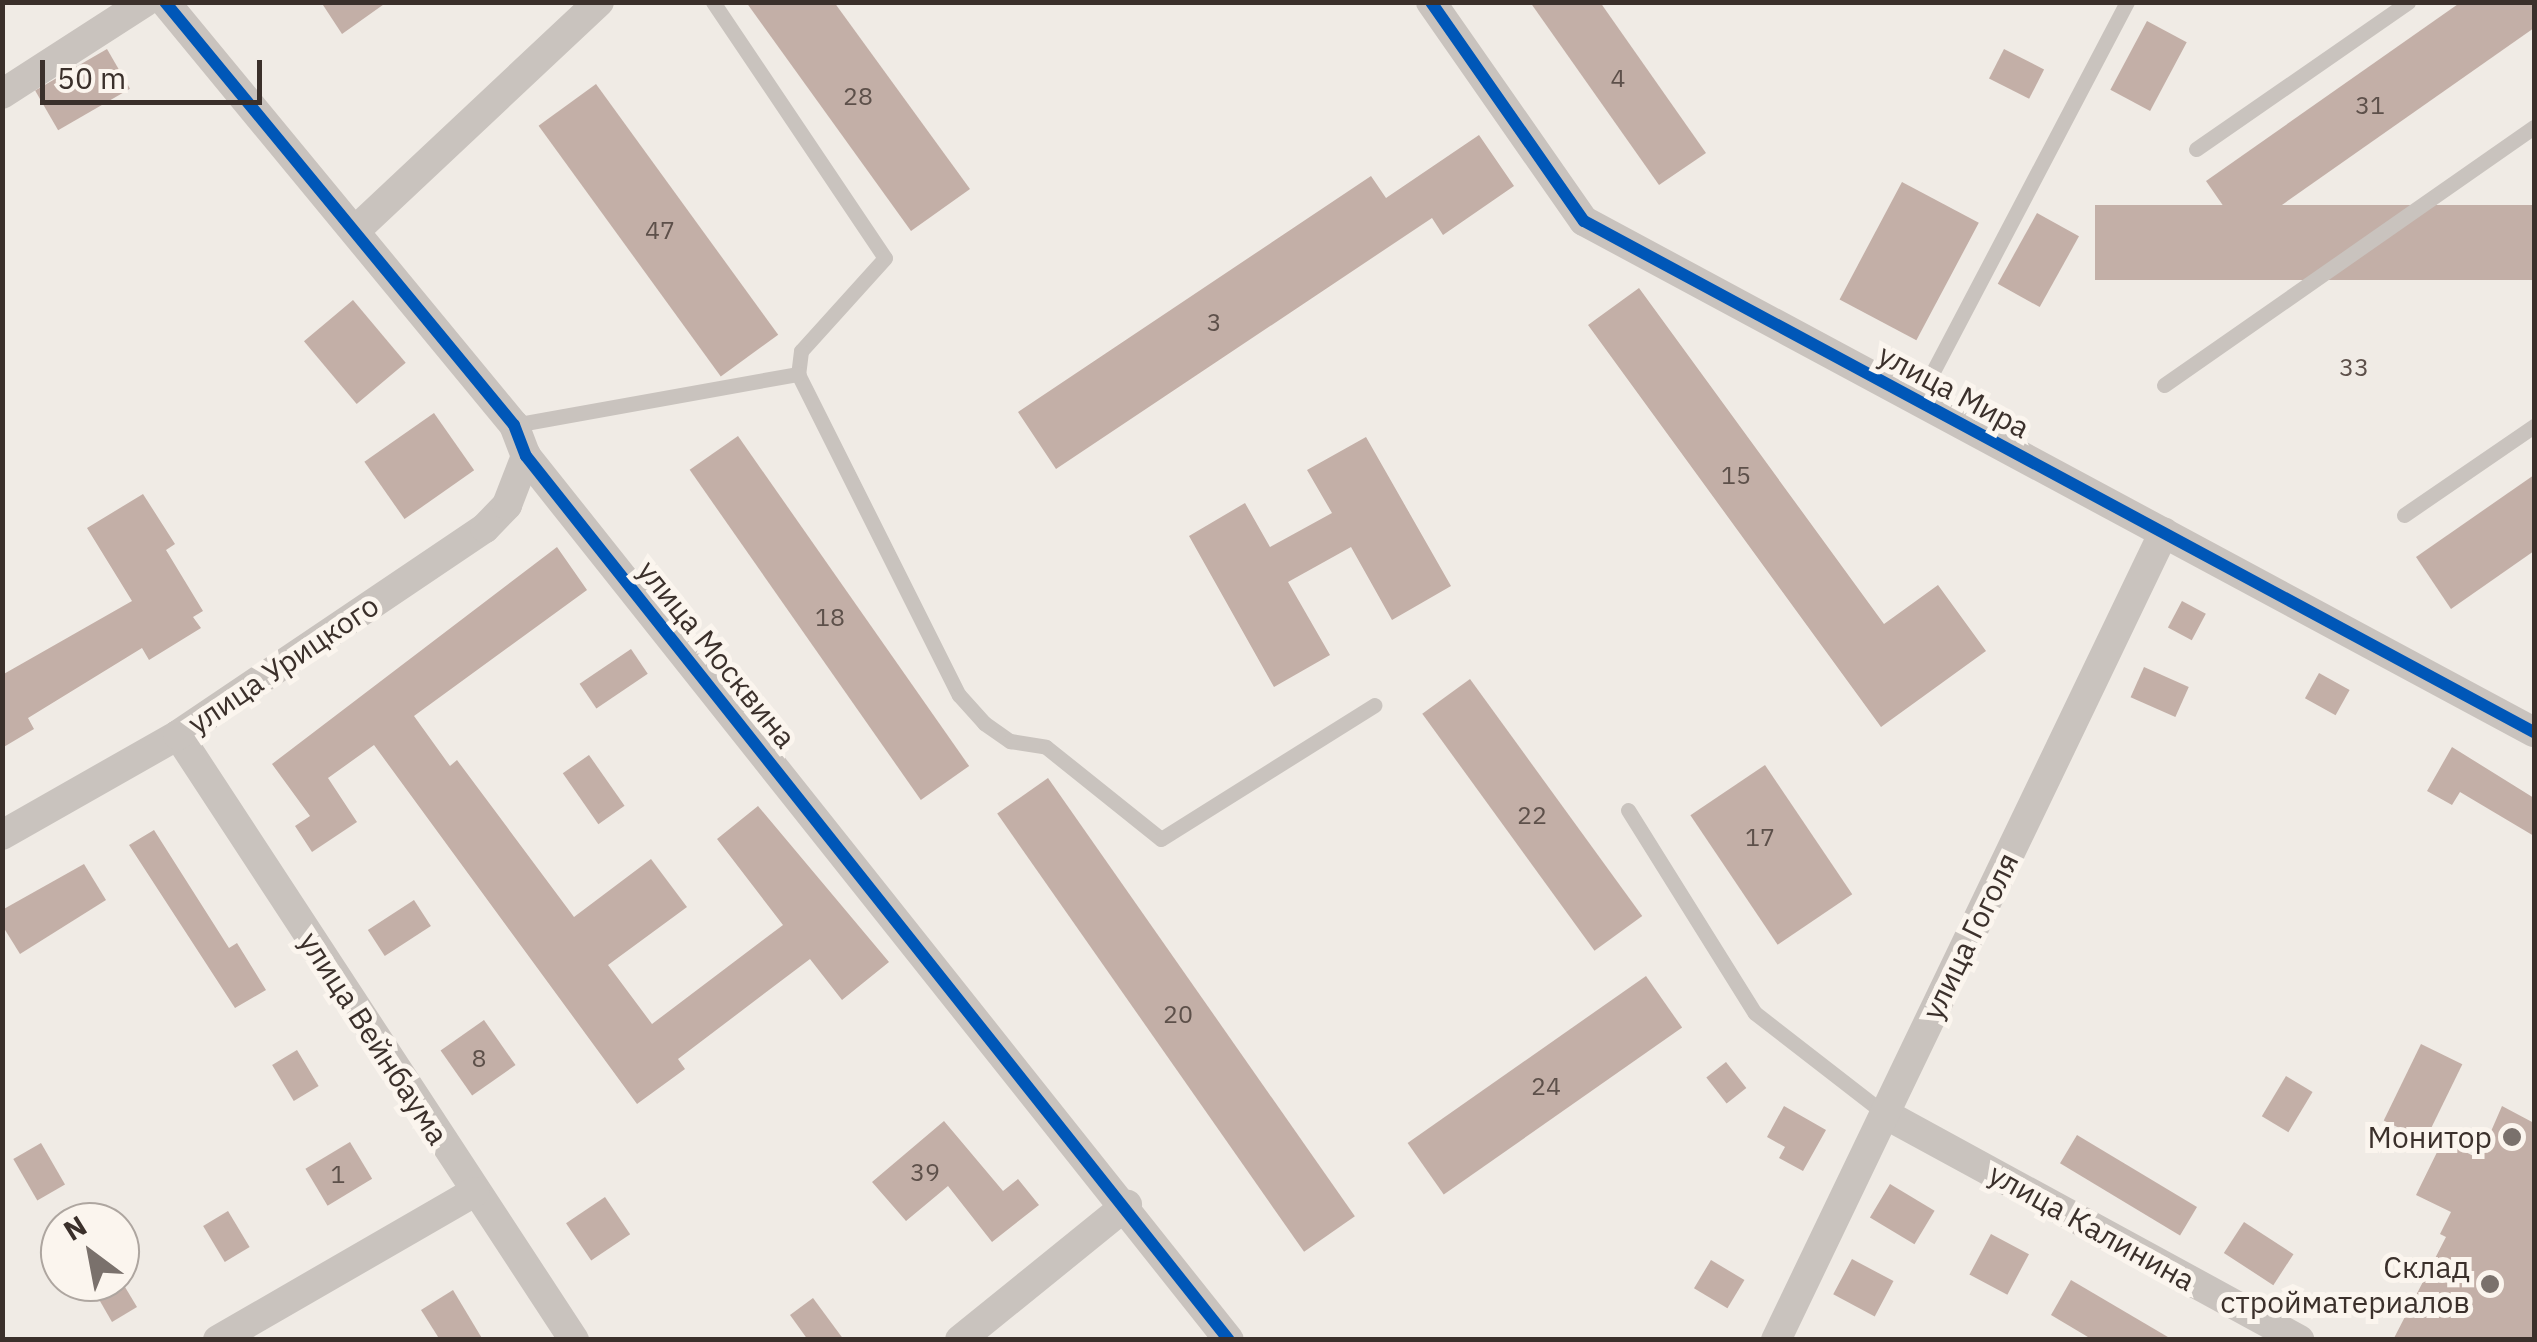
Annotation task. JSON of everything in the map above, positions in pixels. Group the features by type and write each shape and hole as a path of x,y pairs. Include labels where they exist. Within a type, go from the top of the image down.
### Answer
{"street":[{"path":"2,94 144,2"},
{"name":"улица Москвина","path":"164,2 357,229 514,425 526,456 1229,1340"},
{"path":"357,229 599,2"},
{"name":"улица Мира","path":"1431,2 1584,222 2534,732"},
{"name":"улица Урицкого","path":"2,835 178,736 485,528 507,505 526,456"},
{"name":"улица Гоголя","path":"1776,1340 2164,532"},
{"name":"улица Вейнбаума","path":"178,736 574,1340"},
{"name":"улица Калинина","path":"1885,1114 2299,1340"},
{"path":"218,1340 474,1192"},
{"path":"960,1340 1126,1206"}],"lane":[{"path":"713,2 886,258 801,350 798,374 960,694 984,723 1010,741 1046,747 1161,839 1375,705"},
{"path":"1918,400 2127,2"},
{"path":"2196,149 2408,2"},
{"path":"2164,385 2534,127"},
{"path":"514,425 798,374"},
{"path":"2404,515 2534,426"},
{"path":"1628,810 1755,1013 1885,1114"}],"building":[{"path":"321,2 387,2 342,34"},
{"path":"746,2 834,2 970,189 911,231"},
{"path":"1530,2 1600,2 1706,153 1659,185"},
{"path":"2461,2 2534,2 2534,28 2242,233 2206,181"},
{"path":"2147,21 2187,42 2150,111 2110,90"},
{"path":"107,49 130,89 58,130 35,91"},
{"path":"2004,49 2044,69 2029,99 1989,78"},
{"path":"596,84 778,335 721,377 539,126"},
{"path":"1479,135 1514,186 1443,235 1432,218 1056,469 1018,412 1371,176 1386,198"},
{"path":"1902,182 1979,223 1916,340 1840,299"},
{"path":"2095,205 2534,205 2534,280 2095,280"},
{"path":"2037,213 2079,236 2040,307 1998,284"},
{"path":"1639,288 1884,624 1938,585 1986,651 1881,727 1588,325"},
{"path":"353,300 406,363 357,404 304,341"},
{"path":"434,413 474,470 405,519 364,462"},
{"path":"738,436 969,766 921,800 690,470"},
{"path":"1366,437 1451,586 1392,620 1351,547 1288,582 1330,655 1274,687 1189,536 1245,503 1270,547 1332,513 1307,470"},
{"path":"2534,475 2534,551 2451,609 2416,557"},
{"path":"143,494 175,544 166,550 203,611 193,617 201,628 149,660 142,648 28,718 34,729 2,748 2,675 132,601 87,528"},
{"path":"557,547 587,590 414,716 450,766 457,760 574,917 651,859 687,907 608,965 652,1024 783,925 717,839 758,806 889,962 842,1000 810,959 678,1059 685,1069 637,1104 374,745 328,778 357,822 312,852 295,826 310,816 272,764"},
{"path":"2182,601 2206,614 2192,640 2168,627"},
{"path":"631,649 648,674 596,709 580,684"},
{"path":"2144,667 2189,687 2175,717 2131,697"},
{"path":"2319,673 2350,690 2336,715 2305,698"},
{"path":"1470,679 1642,916 1594,951 1422,714"},
{"path":"2452,747 2534,798 2534,836 2460,792 2452,805 2427,791"},
{"path":"589,755 625,806 598,824 563,773"},
{"path":"1765,765 1852,894 1778,945 1690,815"},
{"path":"1048,778 1355,1216 1304,1252 997,814"},
{"path":"154,830 229,948 237,943 266,990 235,1008 129,845"},
{"path":"84,864 106,900 20,954 2,925 2,910"},
{"path":"414,900 431,926 385,956 368,930"},
{"path":"1646,976 1682,1028 1444,1195 1408,1143"},
{"path":"484,1020 516,1065 472,1095 441,1050"},
{"path":"2421,1044 2462,1064 2425,1141 2384,1120"},
{"path":"297,1050 319,1086 294,1101 272,1065"},
{"path":"1726,1062 1746,1088 1727,1103 1706,1077"},
{"path":"2286,1076 2313,1092 2288,1132 2262,1116"},
{"path":"1784,1106 1826,1130 1803,1171 1779,1158 1785,1147 1767,1137"},
{"path":"2502,1106 2534,1123 2534,1340 2393,1340 2446,1237 2440,1234 2451,1212 2416,1195 2443,1140 2479,1159"},
{"path":"944,1121 1003,1191 1018,1179 1039,1205 992,1242 948,1186 906,1221 872,1182"},
{"path":"2077,1135 2197,1207 2180,1235 2060,1163"},
{"path":"350,1142 372,1179 328,1206 305,1169"},
{"path":"41,1143 65,1185 37,1201 13,1159"},
{"path":"1890,1184 1935,1211 1914,1244 1870,1217"},
{"path":"605,1197 630,1234 591,1261 566,1223"},
{"path":"228,1211 250,1247 225,1262 203,1226"},
{"path":"2244,1222 2293,1254 2273,1285 2224,1253"},
{"path":"1991,1234 2029,1254 2007,1295 1969,1275"},
{"path":"1852,1259 1893,1281 1875,1316 1833,1294"},
{"path":"1711,1260 1744,1280 1727,1308 1694,1288"},
{"path":"2071,1280 2173,1340 2093,1340 2051,1315"},
{"path":"453,1290 483,1340 440,1340 421,1310"},
{"path":"813,1298 844,1340 808,1340 790,1315"},
{"path":"100,1302 134,1302 137,1307 112,1322"}],"cycle path":[{"path":"165,2 514,425 526,456 1229,1340"},
{"path":"1431,2 1584,221 2534,732"}],"place":[{"name":"Монитор","path":"2512,1137"},
{"name":"Склад стройматериалов","path":"2490,1284"}]}
